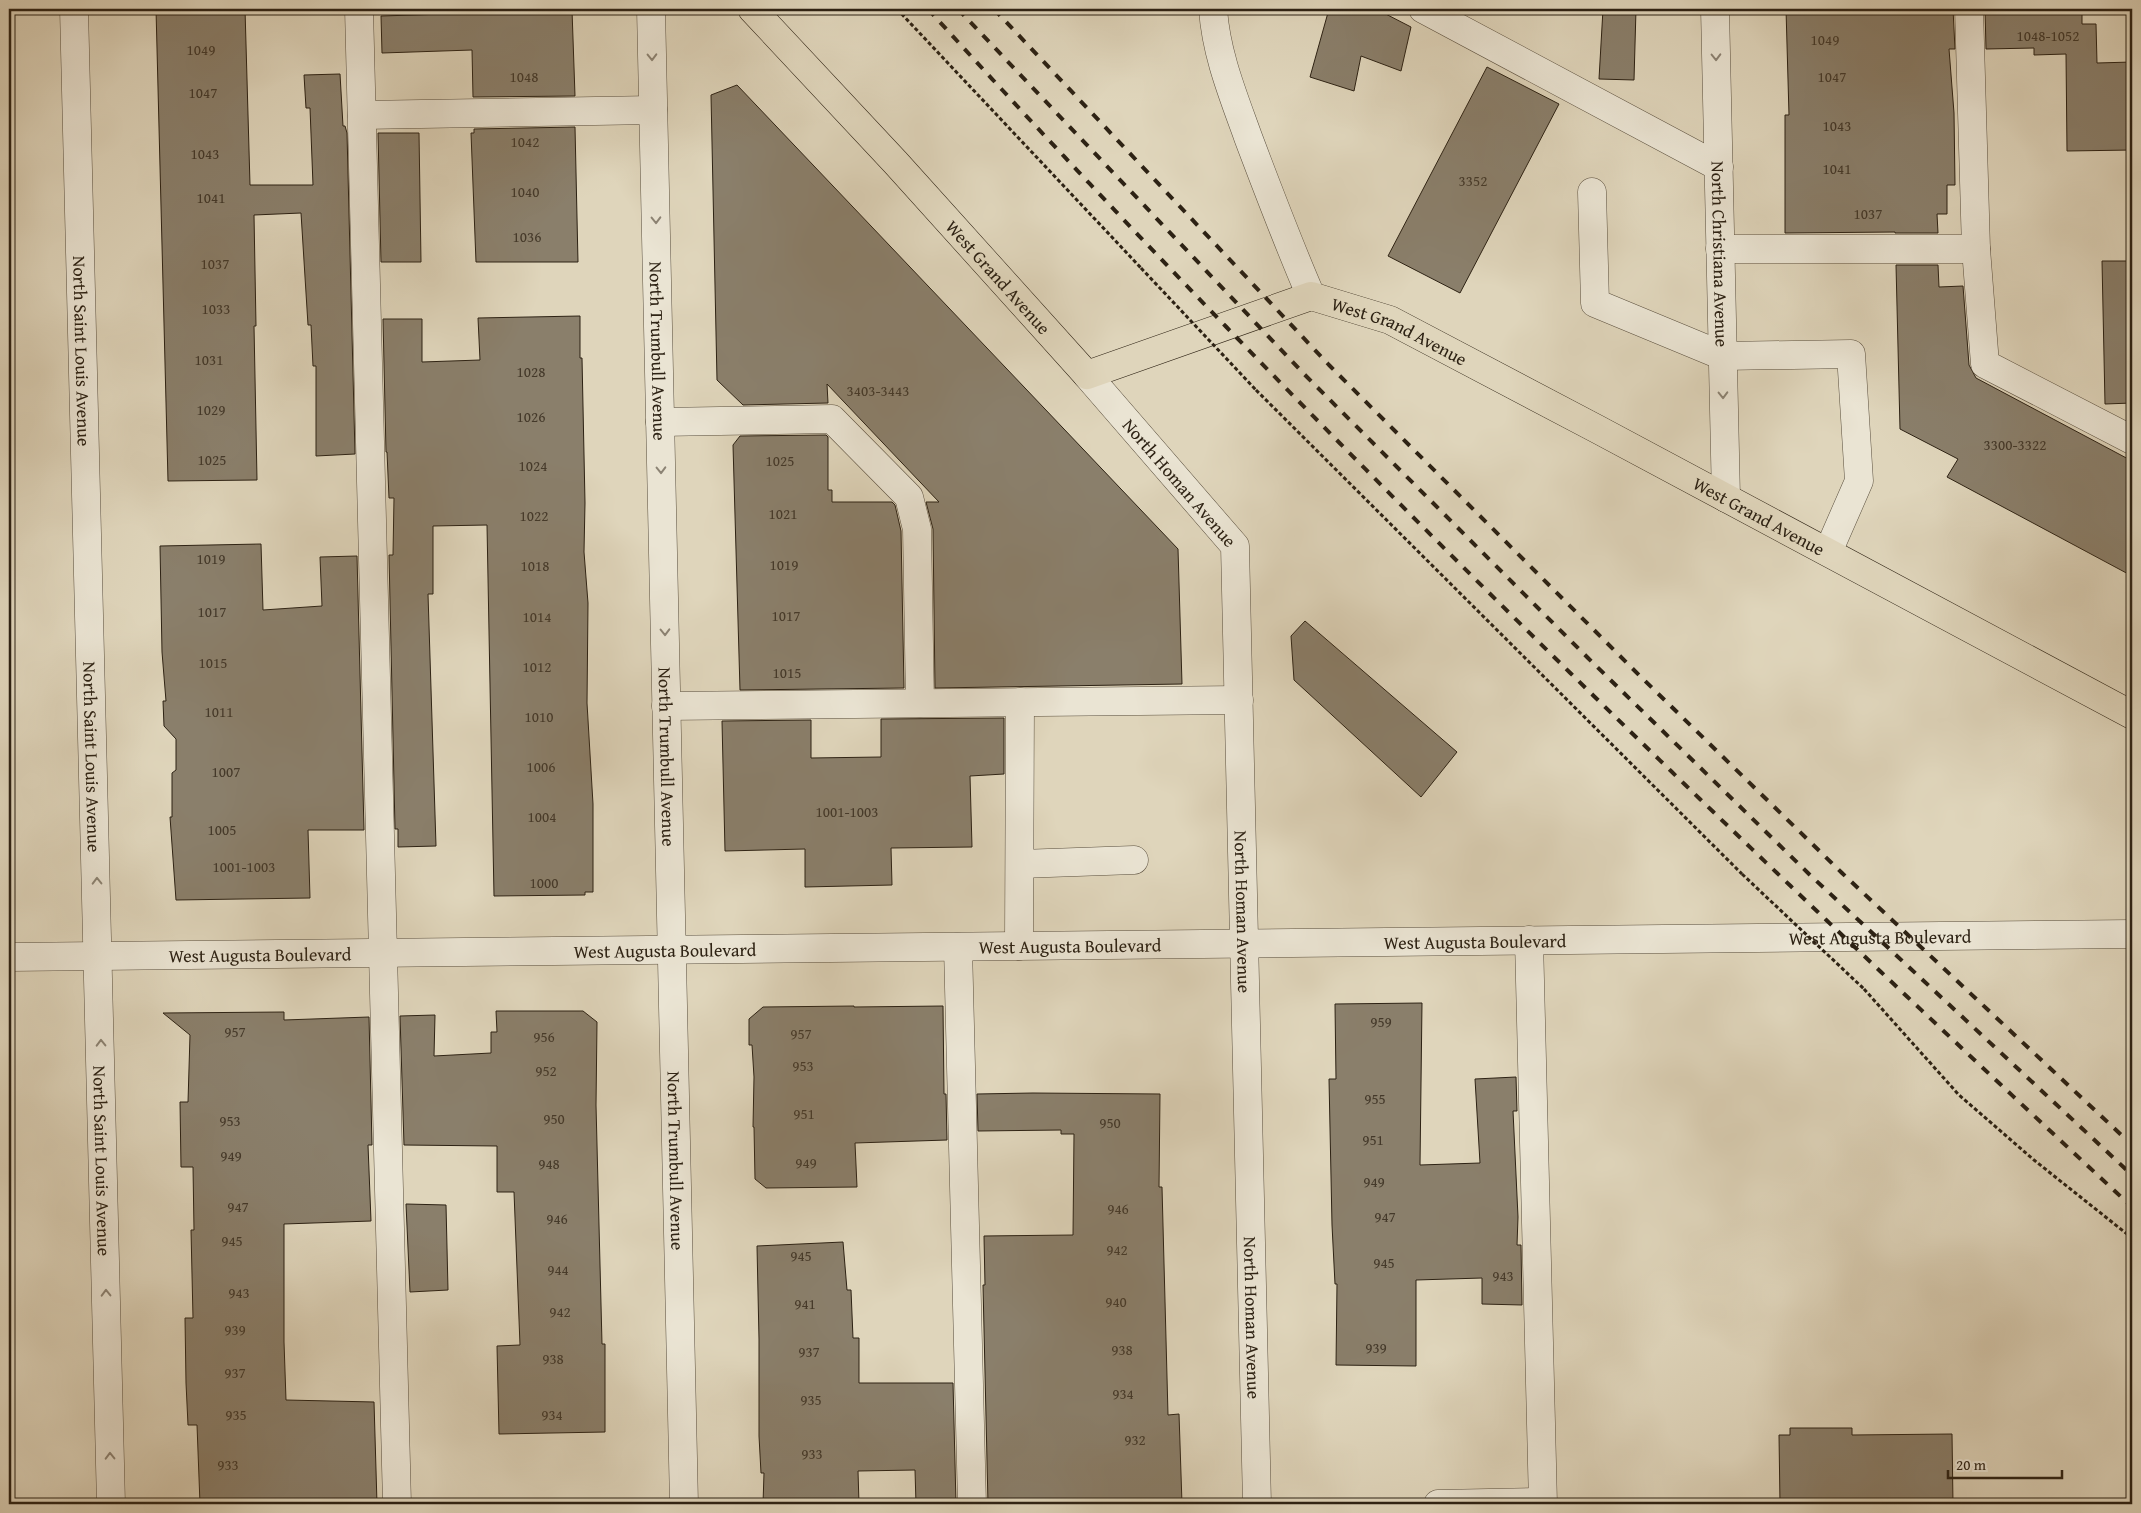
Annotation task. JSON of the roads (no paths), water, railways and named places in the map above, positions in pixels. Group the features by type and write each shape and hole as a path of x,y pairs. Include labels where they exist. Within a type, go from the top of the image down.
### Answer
{"main road":[{"name":"West Grand Avenue","path":"752,9 1087,374 1311,296 1390,320 2132,715"}],"street":[{"name":"North Saint Louis Avenue","path":"74,9 99,956 111,1504"},
{"path":"360,9 397,1504"},
{"name":"North Trumbull Avenue","path":"651,9 684,1504"},
{"path":"1213,9 1214,30 1224,72 1276,214 1311,296"},
{"path":"1423,9 1468,21 1719,166"},
{"name":"North Christiana Avenue","path":"1715,9 1726,498"},
{"path":"1969,9 1976,249 1985,364 2132,440"},
{"path":"362,115 653,110"},
{"path":"1592,192 1595,303 1723,356 1851,354 1859,481 1828,552"},
{"path":"1720,249 1976,249"},
{"name":"North Homan Avenue","path":"1087,374 1236,546 1258,1504"},
{"path":"660,422 832,418 909,497 917,528 920,703"},
{"path":"666,706 1239,700"},
{"path":"1020,702 1020,946"},
{"path":"1020,864 1134,860"},
{"name":"West Augusta Boulevard","path":"9,957 2132,934"},
{"path":"1438,1504 1543,1503 1528,940"},
{"path":"958,946 972,1504"}],"railway":[{"path":"928,9 1218,319 1517,621 1822,916 2132,1207"},
{"path":"958,9 1304,374 1588,658 1809,874 2132,1175"},
{"path":"994,9 1329,365 1640,676 1842,873 2132,1145"}]}
